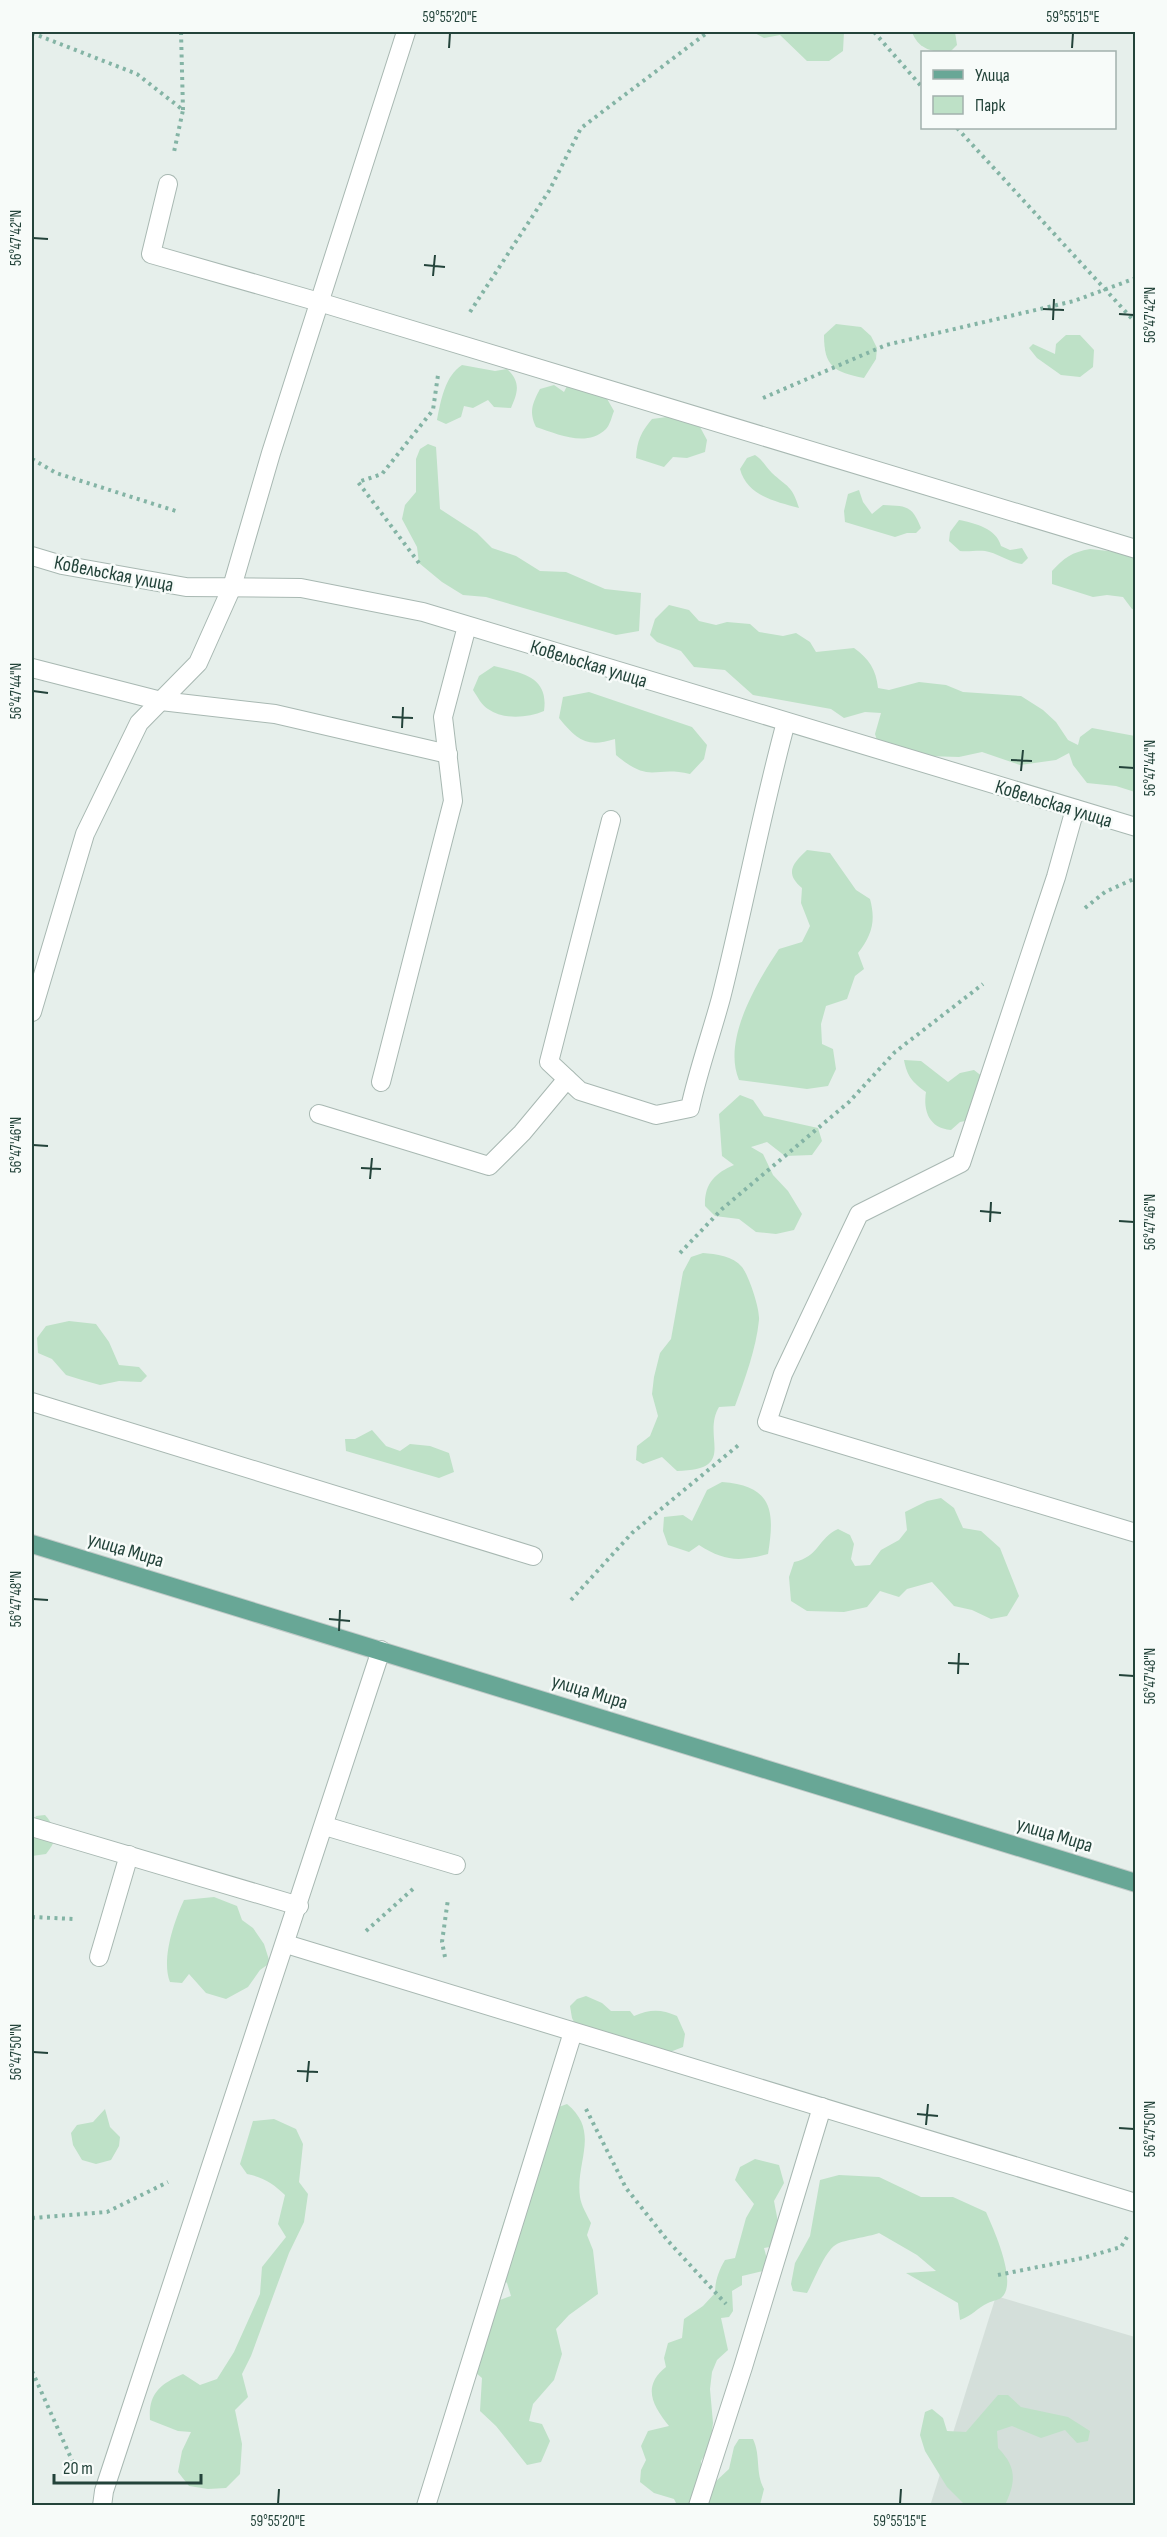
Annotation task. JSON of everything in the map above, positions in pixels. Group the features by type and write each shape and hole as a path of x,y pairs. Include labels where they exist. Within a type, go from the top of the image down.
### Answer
{"main road":[{"name":"улица Мира","path":"32,1544 1136,1883"}],"street":[{"path":"32,1012 85,834 139,723 198,663 232,587 251,516 406,32"},
{"path":"168,184 151,254 319,302 1136,549"},
{"name":"Ковельская улица","path":"32,556 62,565 186,586 301,588 423,612 1136,827"},
{"path":"381,1082 453,801 443,717 467,626"},
{"path":"32,668 160,701 275,714 448,754"},
{"path":"610,820 549,1062 580,1091 656,1115 690,1108 697,1075 720,1000 766,793 786,722"},
{"path":"1075,809 1056,877 961,1162 859,1214 783,1374 766,1422 1136,1533"},
{"path":"319,1114 489,1166 522,1134 567,1079"},
{"path":"32,1402 533,1556"},
{"path":"103,2498 381,1650"},
{"path":"325,1826 450,1862"},
{"path":"32,1827 298,1906"},
{"path":"99,1957 129,1856"},
{"path":"286,1944 1136,2203"},
{"path":"426,2505 573,2032"},
{"path":"698,2505 822,2107"}],"path":[{"path":"168,184 183,110 181,32"},
{"path":"419,563 358,482 382,474 433,410 437,377 454,343 477,299 549,191 580,128 708,32"},
{"path":"874,32 921,86"},
{"path":"33,33 137,75 183,110"},
{"path":"958,129 1136,323"},
{"path":"714,422 773,393 886,345 1074,301 1136,278"},
{"path":"32,459 56,473 179,512"},
{"path":"1077,913 1105,892 1136,878"},
{"path":"680,1253 722,1209 849,1102 894,1052 984,983"},
{"path":"571,1600 632,1533 766,1422"},
{"path":"336,1960 450,1862"},
{"path":"450,1862 442,1942 453,1995"},
{"path":"562,2066 627,2187 668,2241 753,2334"},
{"path":"32,2218 107,2212 214,2160"},
{"path":"998,2275 1083,2258 1121,2247 1131,2231"},
{"path":"32,2371 77,2472 103,2498"}],"shaded area":[{"path":"996,2296 1135,2337 1135,2505 930,2506"}],"green space":[{"path":"753,32 844,32 843,51 829,61 807,61 780,35 764,38"},
{"path":"912,32 955,32 957,45 951,51 932,51 922,46"},
{"path":"836,324 861,327 871,336 877,348 876,359 864,378 838,370 829,361 824,346 824,335"},
{"path":"1066,335 1080,335 1094,350 1093,367 1080,377 1061,375 1037,358 1029,348 1033,344 1055,354 1056,344"},
{"path":"462,365 495,371 507,369 515,378 517,387 511,408 494,407 488,400 473,408 464,406 461,417 446,424 437,420 442,397 451,375"},
{"path":"568,384 606,397 614,411 606,429 598,435 590,438 572,438 536,427 532,408 540,389 554,385 564,392"},
{"path":"667,417 700,427 707,440 705,452 687,458 673,457 664,467 636,458 642,433 648,424 652,419"},
{"path":"428,444 436,447 440,509 477,533 492,548 516,556 540,571 566,572 605,589 641,593 639,631 616,635 486,597 463,595 442,582 419,563 417,547 402,519 405,505 416,492 416,459 420,449"},
{"path":"755,455 791,491 799,508 763,496 749,485 740,469 747,458"},
{"path":"859,490 863,502 872,514 883,505 907,508 915,515 921,528 916,533 895,537 845,522 844,511 848,494"},
{"path":"959,520 990,531 999,540 1001,546 1010,550 1022,548 1028,558 1022,564 985,551 960,551 949,541 950,532"},
{"path":"1090,549 1126,553 1135,558 1135,610 1123,597 1107,595 1093,597 1052,584 1052,571 1060,562 1073,554"},
{"path":"669,605 689,610 699,621 716,625 727,622 750,624 759,632 783,636 796,633 810,642 816,652 854,648 871,665 876,675 878,688 889,690 919,682 946,685 963,692 1021,696 1043,710 1056,722 1068,740 1078,745 1080,737 1092,728 1135,736 1135,792 1116,786 1087,783 1073,765 1069,753 1056,760 1020,765 982,752 959,757 927,756 880,750 875,734 881,713 865,712 844,718 831,709 753,695 725,670 694,667 681,651 657,642 650,635 655,619"},
{"path":"494,666 523,674 538,683 544,699 544,711 516,717 494,713 486,708 473,690 479,676"},
{"path":"589,692 692,727 707,745 704,759 690,774 668,771 645,772 616,755 615,739 597,743 577,737 559,718 563,697"},
{"path":"807,850 830,853 856,890 870,899 873,914 872,928 858,953 864,969 855,976 847,999 826,1006 821,1024 822,1044 833,1049 836,1069 828,1086 807,1089 739,1080 735,1064 735,1047 738,1030 752,994 779,949 802,942 810,926 801,903 802,888 796,883 792,873 792,868"},
{"path":"904,1060 921,1061 948,1082 960,1073 974,1070 988,1081 976,1119 960,1122 951,1130 937,1126 927,1112 926,1092 911,1078"},
{"path":"740,1095 753,1100 764,1116 818,1128 822,1141 812,1155 785,1156 767,1142 751,1147 763,1154 773,1175 788,1191 802,1214 794,1230 776,1234 756,1232 739,1219 715,1216 705,1206 706,1191 712,1180 734,1165 722,1156 719,1114"},
{"path":"703,1253 729,1258 742,1267 758,1308 758,1331 735,1406 719,1407 715,1418 713,1458 707,1465 696,1469 677,1471 662,1457 643,1464 636,1460 637,1446 650,1436 658,1416 652,1394 654,1377 660,1353 671,1339 683,1272 691,1257"},
{"path":"69,1321 96,1324 109,1342 119,1365 139,1367 147,1376 141,1382 119,1381 100,1385 66,1375 52,1359 38,1353 37,1338 46,1326"},
{"path":"372,1430 386,1446 400,1451 410,1444 430,1446 449,1453 454,1472 439,1478 346,1451 345,1439 355,1439"},
{"path":"722,1482 739,1484 752,1489 767,1503 771,1525 768,1554 740,1559 724,1557 699,1545 689,1552 668,1545 663,1531 664,1517 683,1515 692,1521 707,1490"},
{"path":"941,1498 954,1508 963,1528 981,1531 1000,1548 1019,1596 1007,1616 991,1619 972,1610 954,1606 932,1582 907,1589 899,1597 880,1591 867,1607 844,1612 807,1611 791,1601 789,1577 794,1562 809,1556 831,1533 838,1529 850,1535 854,1544 851,1559 855,1566 870,1565 881,1550 899,1540 907,1530 905,1512 927,1501"},
{"path":"45,1815 54,1829 55,1838 46,1854 32,1856 32,1827 36,1816"},
{"path":"214,1897 237,1906 242,1920 253,1928 264,1944 270,1963 260,1970 248,1987 226,1999 206,1993 189,1974 182,1983 170,1982 168,1973 170,1941 184,1900"},
{"path":"586,1996 602,2003 611,2011 630,2011 634,2016 650,2011 661,2011 677,2016 685,2034 683,2047 670,2052 580,2034 572,2018 570,2006 577,1999"},
{"path":"567,2104 583,2125 585,2137 579,2184 580,2197 591,2223 587,2235 593,2250 598,2294 569,2315 556,2329 562,2354 554,2380 533,2404 529,2421 542,2424 550,2441 541,2462 527,2465 496,2426 480,2411 482,2378 469,2367 489,2304 511,2296 507,2283 492,2269 509,2207 556,2108"},
{"path":"105,2109 110,2127 120,2137 119,2146 111,2160 96,2164 82,2160 73,2145 71,2133 77,2125 93,2122"},
{"path":"274,2119 296,2129 303,2144 299,2182 308,2194 304,2222 289,2253 251,2356 242,2374 248,2397 235,2410 242,2444 240,2474 226,2488 208,2489 189,2486 178,2472 182,2451 191,2432 178,2431 150,2420 151,2403 162,2386 183,2374 200,2385 217,2379 234,2352 260,2294 262,2267 286,2237 278,2224 285,2195 268,2182 247,2174 240,2164 253,2121"},
{"path":"755,2159 779,2165 784,2183 774,2201 777,2236 770,2247 764,2248 767,2259 763,2271 742,2276 742,2285 732,2291 733,2311 729,2317 721,2318 728,2350 717,2360 712,2372 710,2389 713,2423 710,2447 701,2461 701,2474 694,2488 692,2505 677,2505 674,2499 654,2493 640,2482 641,2470 646,2460 641,2446 648,2431 669,2426 654,2403 652,2388 654,2381 666,2367 664,2358 668,2343 682,2338 684,2319 703,2306 715,2293 718,2276 725,2260 735,2258 746,2218 754,2204 735,2180 740,2167"},
{"path":"839,2175 879,2177 921,2197 953,2197 986,2212 999,2243 1006,2269 1006,2291 1001,2298 984,2305 960,2320 958,2303 906,2273 936,2271 917,2255 879,2233 837,2244 828,2252 807,2293 793,2291 791,2284 795,2263 810,2236 820,2180"},
{"path":"998,2395 1008,2395 1021,2407 1068,2417 1090,2431 1088,2441 1077,2443 1065,2430 1041,2438 1012,2426 997,2431 998,2448 1009,2462 1013,2475 1009,2497 1005,2505 965,2505 947,2487 925,2451 920,2435 925,2412 932,2409 943,2418 947,2431 966,2432"},
{"path":"739,2439 753,2439 755,2445 764,2489 760,2505 708,2506 714,2483 729,2469 734,2447"}]}
